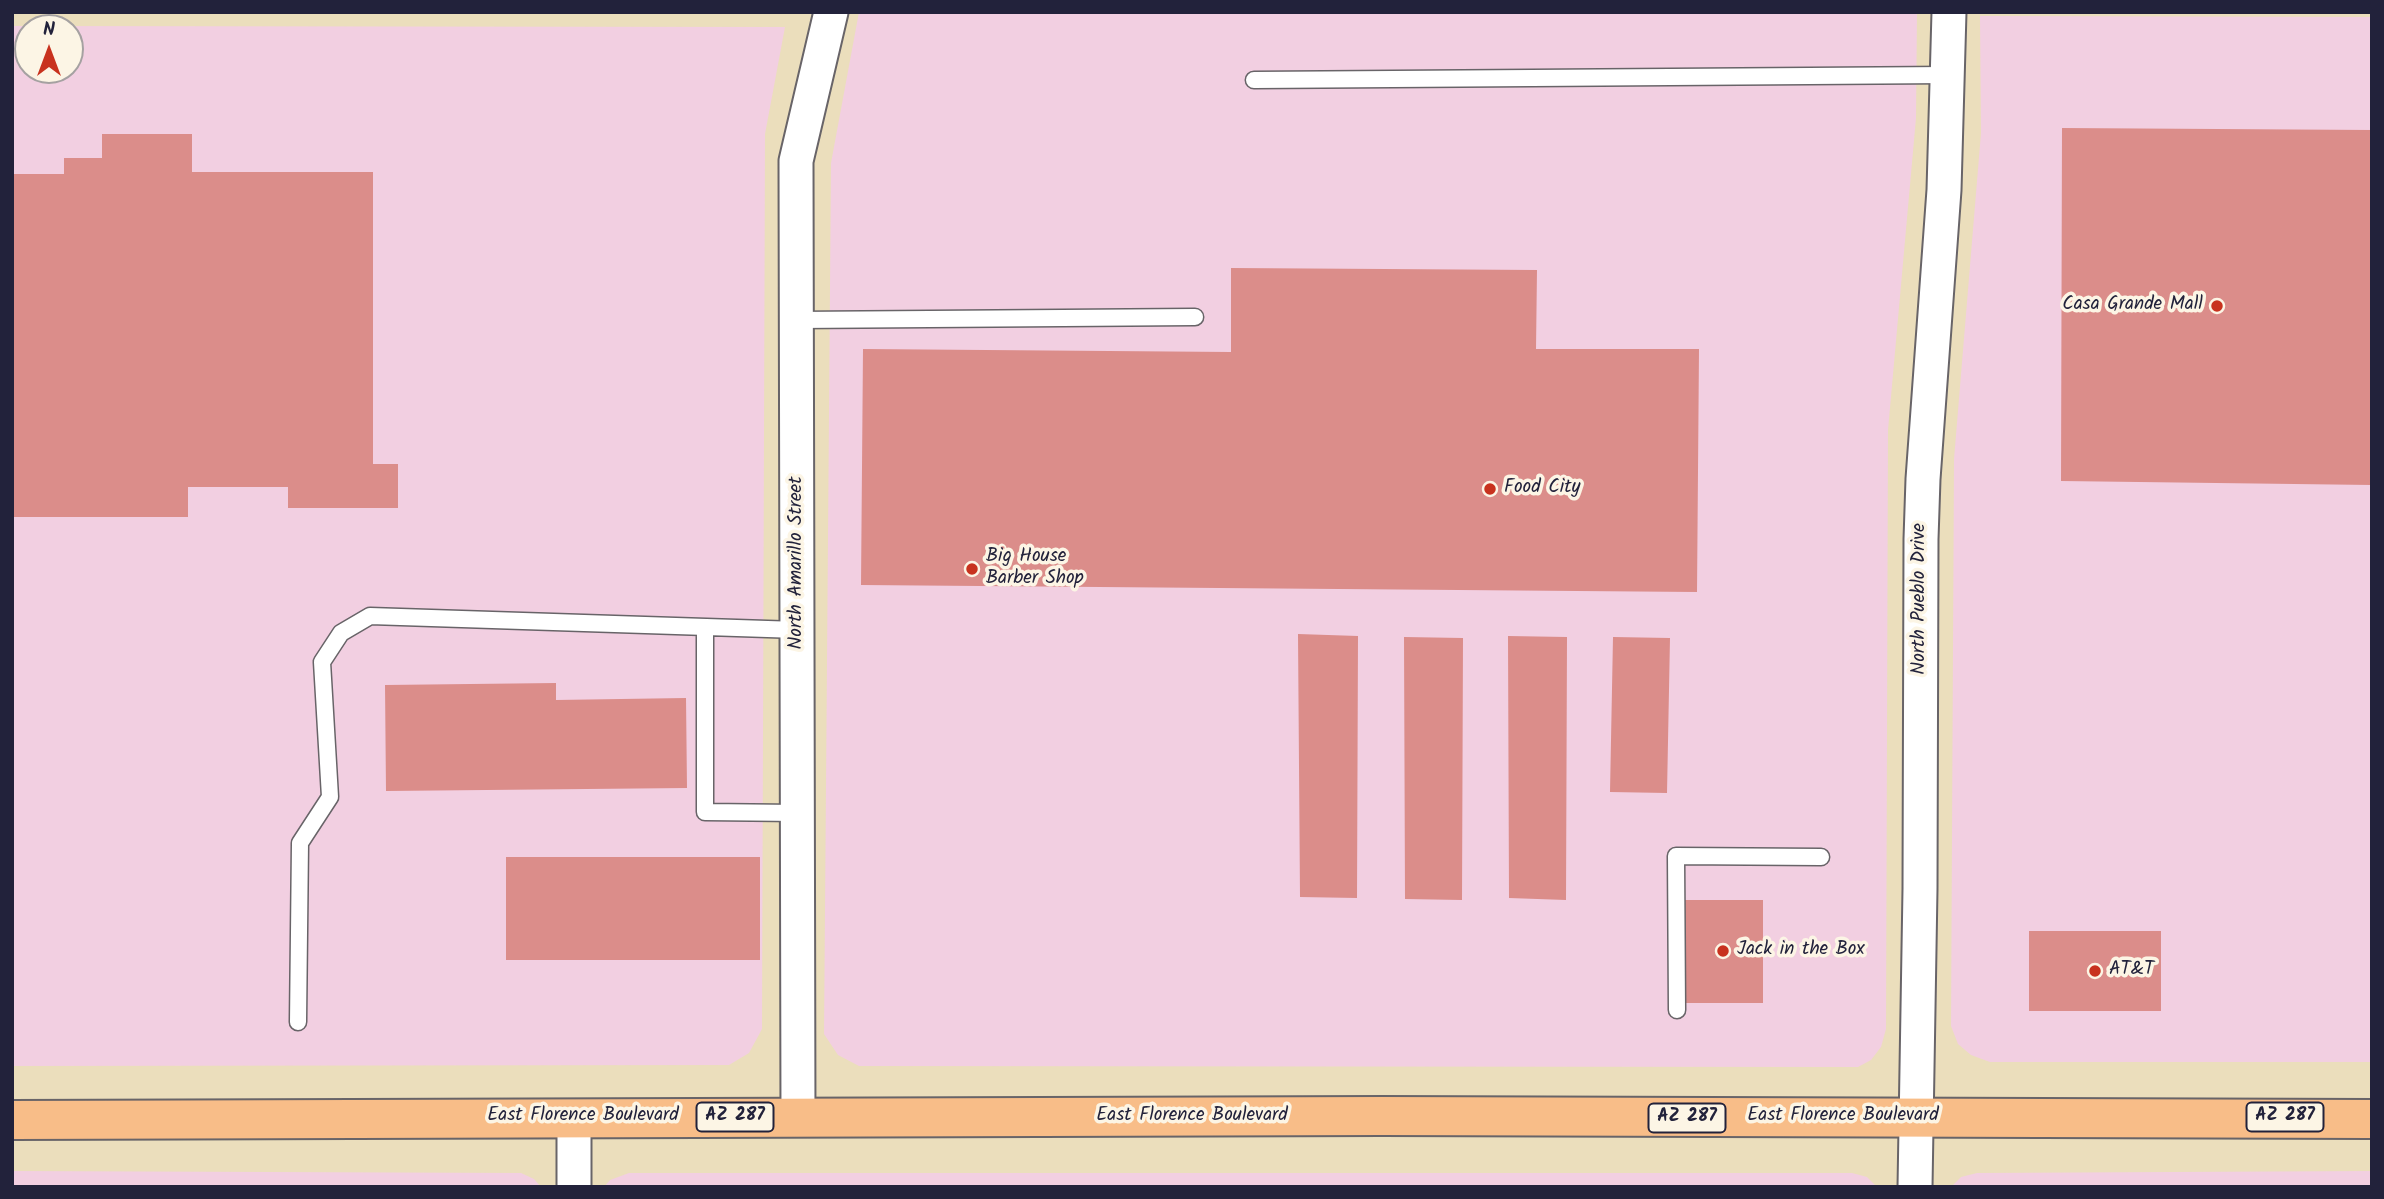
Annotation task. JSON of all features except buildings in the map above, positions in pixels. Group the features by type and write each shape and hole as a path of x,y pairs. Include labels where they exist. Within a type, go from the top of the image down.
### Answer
{"main road":[{"name":"East Florence Boulevard","path":"12,1120 1458,1116 2372,1119"}],"street":[{"name":"North Amarillo Street","path":"798,1118 796,161 831,12"},
{"name":"North Pueblo Drive","path":"1916,1187 1921,515 1944,190 1949,12"},
{"path":"574,1117 574,1187"}],"lane":[{"path":"1254,80 1948,75"},
{"path":"797,320 1195,317"},
{"path":"298,1021 300,843 330,797 322,662 341,633 370,616 798,630"},
{"path":"705,626 705,812 798,813"},
{"path":"1678,1010 1676,856 1821,857"}],"shaded area":[{"path":"859,12 1917,12 1916,118 1888,430 1886,1029 1881,1047 1871,1060 1858,1067 859,1066 838,1055 824,1034 831,163"},
{"path":"1980,16 2372,17 2372,1062 1990,1062 1971,1055 1958,1044 1951,1026 1954,459 1981,133"},
{"path":"12,26 14,84 84,84 84,26 785,27 765,134 762,1029 749,1053 729,1065 12,1066"},
{"path":"12,1171 521,1173 534,1179 541,1187 12,1187"},
{"path":"2372,1171 2372,1187 1951,1187 1961,1177 1977,1173"},
{"path":"629,1173 1852,1173 1867,1177 1877,1187 604,1187 610,1180"}],"place":[{"name":"Casa Grande Mall","path":"2217,306"},
{"name":"Food City","path":"1490,489"},
{"name":"Big House Barber Shop","path":"972,569"},
{"name":"Jack in the Box","path":"1723,951"},
{"name":"AT&T","path":"2095,971"}]}
